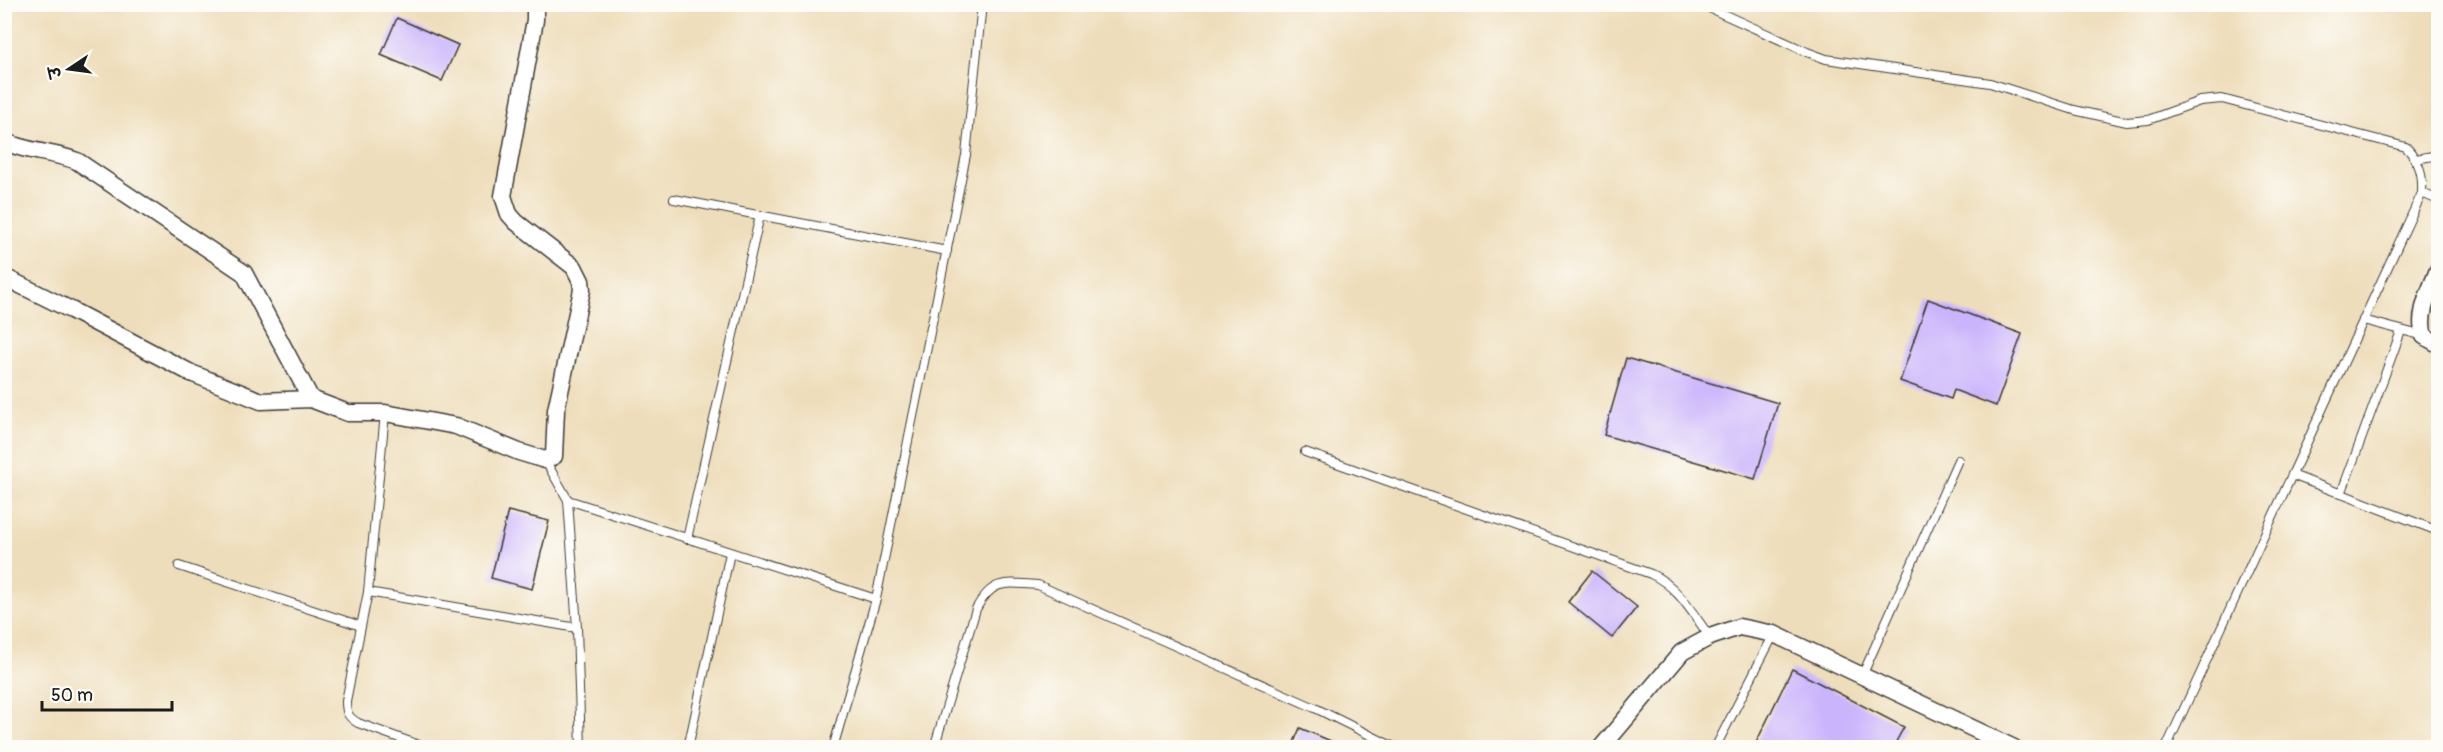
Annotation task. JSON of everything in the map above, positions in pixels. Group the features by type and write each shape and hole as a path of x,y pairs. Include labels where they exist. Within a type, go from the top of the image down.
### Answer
{"street":[{"path":"4,278 71,310 191,373 261,401 311,399 348,412 385,413 456,426 519,452 545,460 554,456 556,410 582,290 581,281 574,267 516,222 509,214 503,196 535,20 534,4"},
{"path":"4,141 27,148 58,153 77,161 244,273 311,399"},
{"path":"2431,340 2421,326 2439,270"},
{"path":"1601,747 1682,652 1710,637 1739,627 1774,634 2013,747"}],"lane":[{"path":"833,747 876,600 966,155 982,4"},
{"path":"1680,4 1705,6 1826,59 1989,82 2074,110 2127,122 2148,120 2200,101 2222,99 2406,147 2416,159 2422,175 2422,194 2166,747"},
{"path":"2416,159 2439,155"},
{"path":"2422,194 2439,200"},
{"path":"674,199 946,251"},
{"path":"687,539 760,215"},
{"path":"2363,320 2431,340"},
{"path":"2341,494 2401,331"},
{"path":"385,413 368,592 346,701 346,712 349,718 358,723 427,747"},
{"path":"1305,452 1651,574 1666,581 1677,591 1710,637"},
{"path":"545,460 568,500 577,628 580,747"},
{"path":"1862,676 1958,460"},
{"path":"2292,475 2439,531"},
{"path":"568,500 876,600"},
{"path":"688,747 730,553"},
{"path":"179,566 361,626"},
{"path":"934,747 976,609 985,593 999,585 1013,583 1038,585 1315,708 1396,747"},
{"path":"368,592 577,628"},
{"path":"1715,747 1774,634"}],"building":[{"path":"397,18 458,45 442,81 381,55"},
{"path":"1928,299 2022,334 1996,406 1954,390 1951,399 1900,381"},
{"path":"1626,358 1778,403 1755,479 1604,435"},
{"path":"508,511 549,521 532,589 491,578"},
{"path":"1592,571 1637,607 1612,638 1568,602"},
{"path":"1792,669 1904,727 1893,747 1754,747"},
{"path":"1300,728 1345,747 1292,747"}]}
